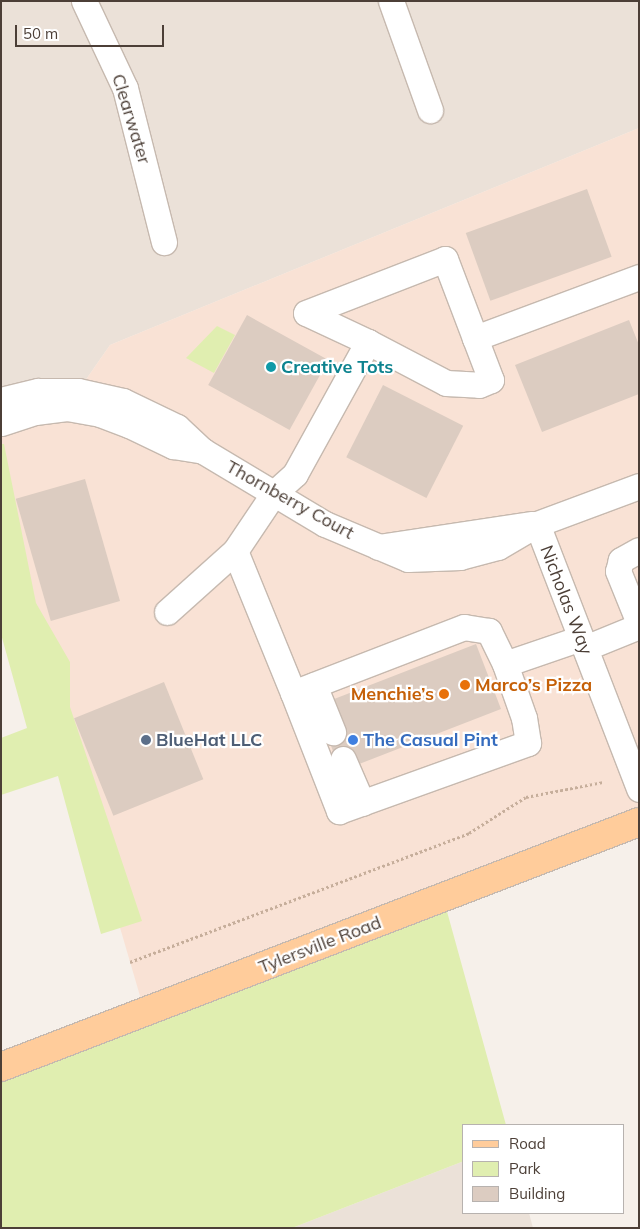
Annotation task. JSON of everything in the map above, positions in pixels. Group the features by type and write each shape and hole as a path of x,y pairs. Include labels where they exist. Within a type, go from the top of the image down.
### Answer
{"main road":[{"name":"Tylersville Road","path":"1,1067 639,822"}],"street":[{"name":"Clearwater","path":"84,1 125,88 164,242"},
{"path":"391,1 430,110"},
{"path":"445,259 491,380 479,385 446,383 368,342 306,313 445,259"},
{"path":"475,338 639,277"},
{"path":"167,612 235,551 274,493 295,474 368,342"},
{"name":"Thornberry Court","path":"1,400 46,391 78,391 123,401 177,427 203,451 325,524 408,559 460,557 498,547 537,524 639,486"},
{"name":"Thornberry Court","path":"1,423 35,412 67,408 100,414 129,424 173,446 203,451"},
{"name":"Nicholas Way","path":"537,524 639,789"},
{"path":"505,664 583,643 639,624 631,582 618,571 620,560 639,550"},
{"path":"235,551 304,689 333,732"},
{"path":"464,627 489,631 505,664 524,718 528,743 339,811 304,689 464,627"},
{"path":"343,759 362,803"}],"path":[{"path":"130,962 469,833 526,797 603,782"}],"shaded area":[{"path":"1,1 639,1 639,128 110,345 78,391 1,400"},
{"path":"639,128 639,822 145,1013 1,521 1,400 78,391 110,345"},
{"path":"462,1162 462,1214 529,1214 533,1228 292,1228"}],"green space":[{"path":"217,326 235,335 214,373 186,358"},
{"path":"1,444 4,444 36,603 70,662 70,707 142,921 101,934 58,776 1,795 1,738 27,728 1,634"},
{"path":"443,897 506,1124 462,1124 462,1162 292,1228 1,1228 1,1067"}],"building":[{"path":"587,189 612,257 490,301 466,233"},
{"name":"Creative Tots","path":"247,315 328,360 290,430 208,385"},
{"path":"629,320 639,345 639,394 542,432 515,365"},
{"path":"383,385 463,426 426,498 346,457"},
{"path":"85,479 120,601 51,621 16,499"},
{"path":"476,644 501,709 354,766 337,762 327,735 329,701"},
{"path":"164,682 203,779 113,816 74,718"}],"place":[{"name":"Creative Tots","path":"271,367"},
{"name":"Marco’s Pizza","path":"465,685"},
{"name":"Menchie’s","path":"444,694"},
{"name":"BlueHat LLC","path":"146,740"},
{"name":"The Casual Pint","path":"353,740"}]}
